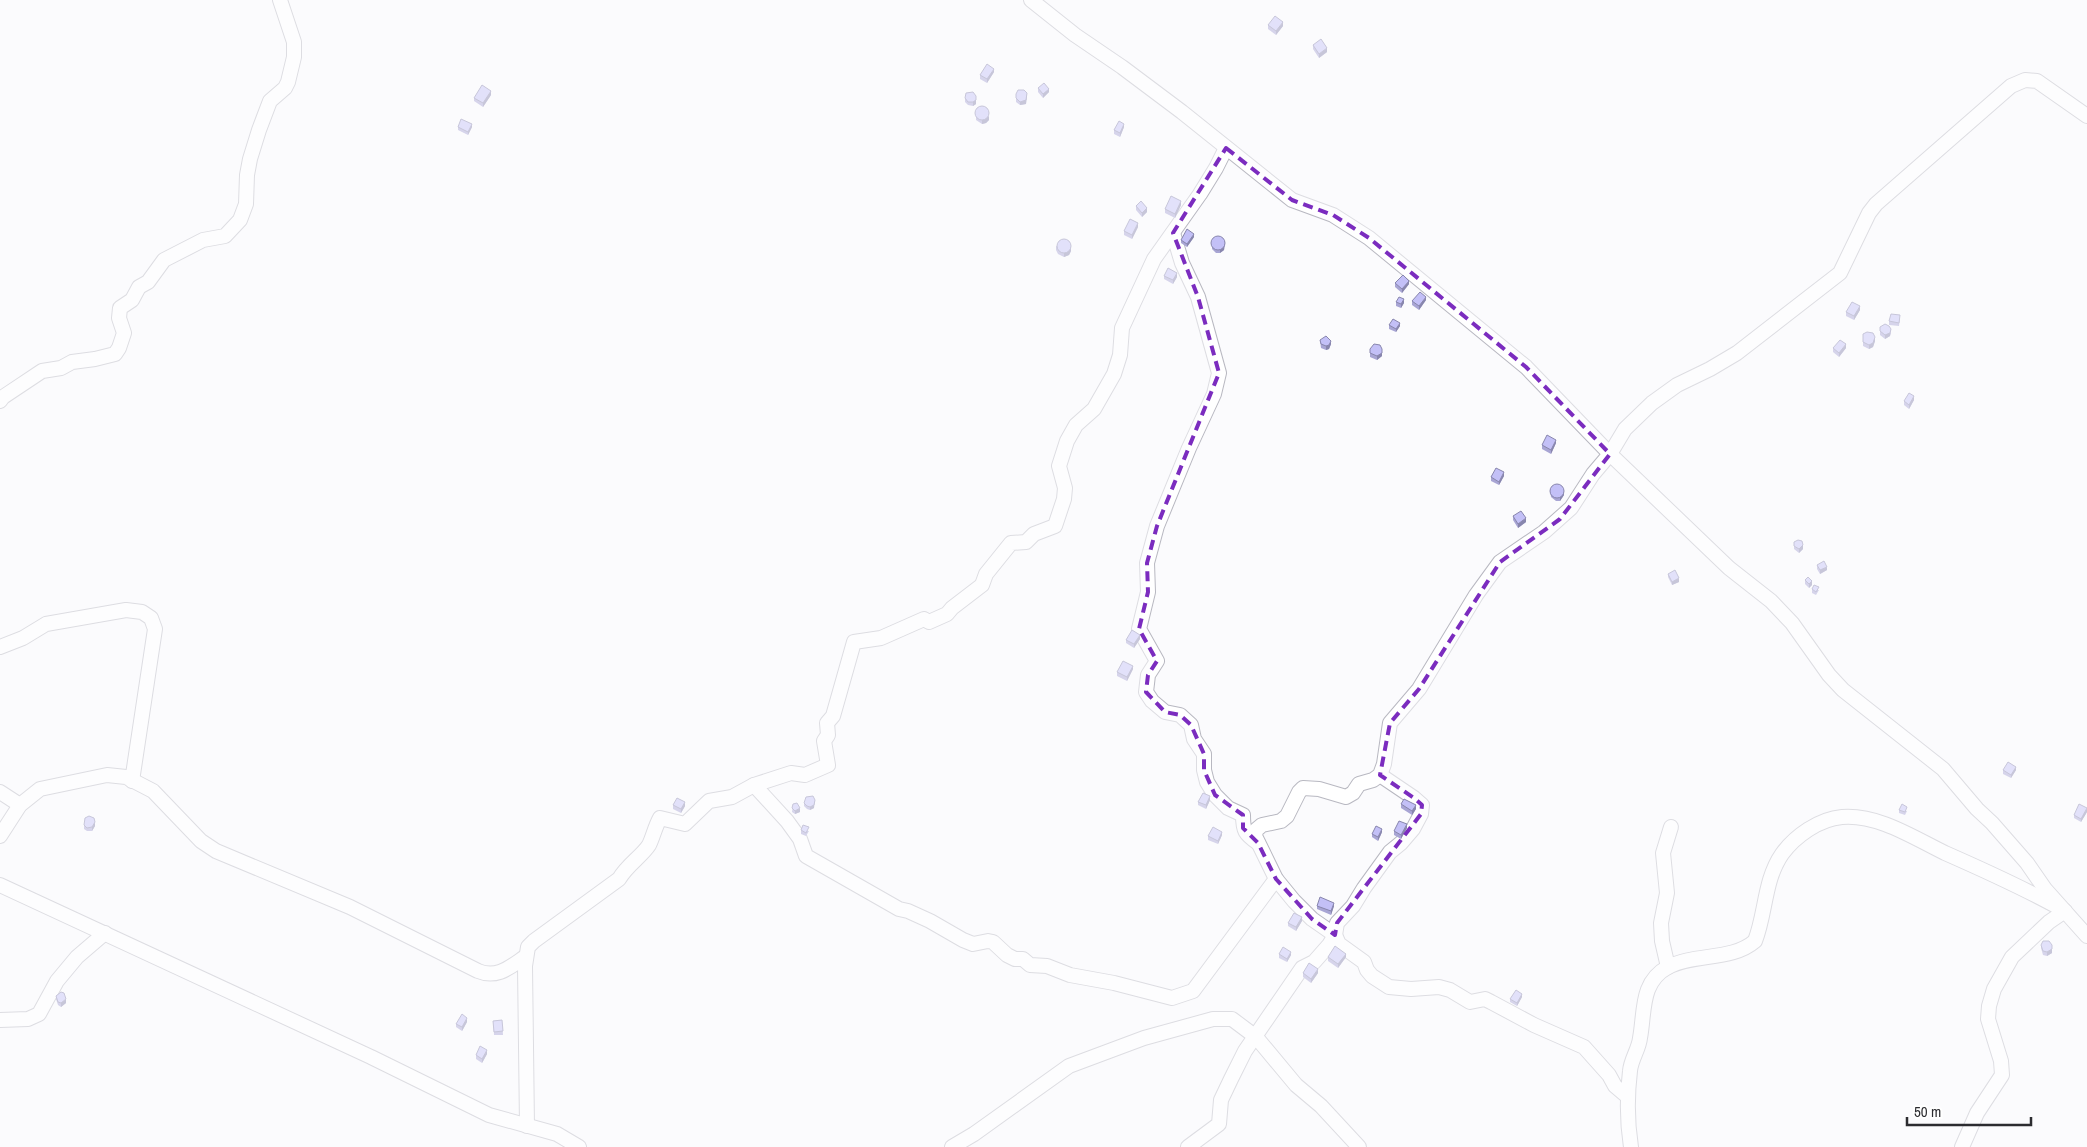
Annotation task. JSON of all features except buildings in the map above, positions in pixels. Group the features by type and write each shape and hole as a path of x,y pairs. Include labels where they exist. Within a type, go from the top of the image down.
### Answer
{"street":[{"path":"0,401 42,372 61,368 72,362 115,354 124,334 119,318 120,308 132,300 139,287 148,282 164,260 203,240 225,236 240,220 246,204 247,175 250,159 259,130 270,101 288,82 294,57 294,42 280,0"},
{"path":"1030,0 1069,31 1122,67 1182,112 1292,200 1333,215 1369,238 1526,367 1610,454 1730,568 1771,601 1792,623 1829,675 1843,690 1944,769 1977,809 2027,863 2045,889 2087,936"},
{"path":"1628,1097 1615,1086 1609,1075 1584,1047 1534,1025 1484,999 1470,1002 1450,990 1439,987 1412,989 1389,986 1372,976 1364,962 1339,944 1335,935 1312,919 1276,879 1255,836 1256,830 1262,825 1281,820 1287,816 1296,796 1303,788 1319,789 1346,797 1353,793 1359,784 1374,780 1380,775 1384,764 1390,723 1419,689 1487,578 1500,562 1544,532 1571,508 1610,454 1625,429 1658,398 1684,381 1730,358 1840,273 1869,213 1876,204 2011,86 2025,80 2037,81 2087,116"},
{"path":"527,1126 525,956 528,948 534,941 619,879 625,868 648,845 660,818 685,824 709,801 732,797 754,785 791,772 805,775 828,765 824,741 828,735 827,723 832,716 854,642 881,638 924,619 930,622 947,614 952,608 982,586 986,574 1010,543 1026,542 1034,534 1052,528 1057,523 1063,505 1065,488 1059,466 1060,458 1076,425 1094,409 1114,374 1120,355 1122,328 1145,276 1216,168 1226,148"},
{"path":"1173,233 1182,263 1196,291 1219,373 1214,394 1189,448 1157,526 1147,563 1148,592 1140,629 1158,661 1148,675 1146,692 1152,701 1165,712 1180,715 1191,725 1194,739 1204,754 1204,770 1215,795 1228,808 1243,815 1243,828 1250,837 1258,842"},
{"path":"0,647 23,638 46,624 126,610 142,612 151,618 155,629 132,780"},
{"path":"0,836 20,805 40,789 107,775 126,777 153,791 201,841 216,851 350,907 478,971 486,974 495,974 504,971 525,956"},
{"path":"1188,1147 1219,1124 1223,1094 1245,1051 1302,968 1314,962 1335,935 1338,923 1353,906 1390,852 1413,829 1421,814 1422,805 1380,775"},
{"path":"754,785 786,820 800,839 806,856 899,909 930,921 963,940 974,944 988,941 993,942 1007,955 1015,959 1023,959 1030,964 1046,966 1070,975 1114,983 1172,998 1193,991 1276,879"},
{"path":"0,792 20,805"},
{"path":"1631,1147 1628,1097 1630,1070 1640,1038 1645,995 1650,983 1668,967 1742,949 1756,941 1774,870 1781,855 1791,843 1806,831 1824,822 1842,817 1864,818 1895,828 2025,888 2065,911"},
{"path":"1668,967 1662,941 1661,923 1667,893 1663,852 1671,827"},
{"path":"0,885 372,1057 490,1115 557,1134 579,1147"},
{"path":"1962,1147 1977,1113 2002,1075 2001,1061 1988,1019 1989,1006 1994,989 2012,957 2049,922 2065,911"},
{"path":"0,1020 28,1019 39,1014 58,981 77,957 105,933"},
{"path":"952,1147 974,1134 1068,1066 1144,1038 1212,1019 1232,1019 1256,1037 1296,1085 1321,1106 1359,1147"}],"highlighted area":[{"path":"1226,148 1292,200 1333,215 1369,238 1526,367 1610,454 1560,519 1500,562 1419,689 1390,723 1380,775 1422,805 1421,814 1337,923 1335,935 1312,919 1276,879 1258,843 1243,828 1243,815 1215,795 1204,770 1204,754 1191,725 1180,715 1165,712 1146,692 1148,675 1157,661 1139,629 1148,592 1147,563 1157,526 1219,373 1198,297 1173,233"}]}
